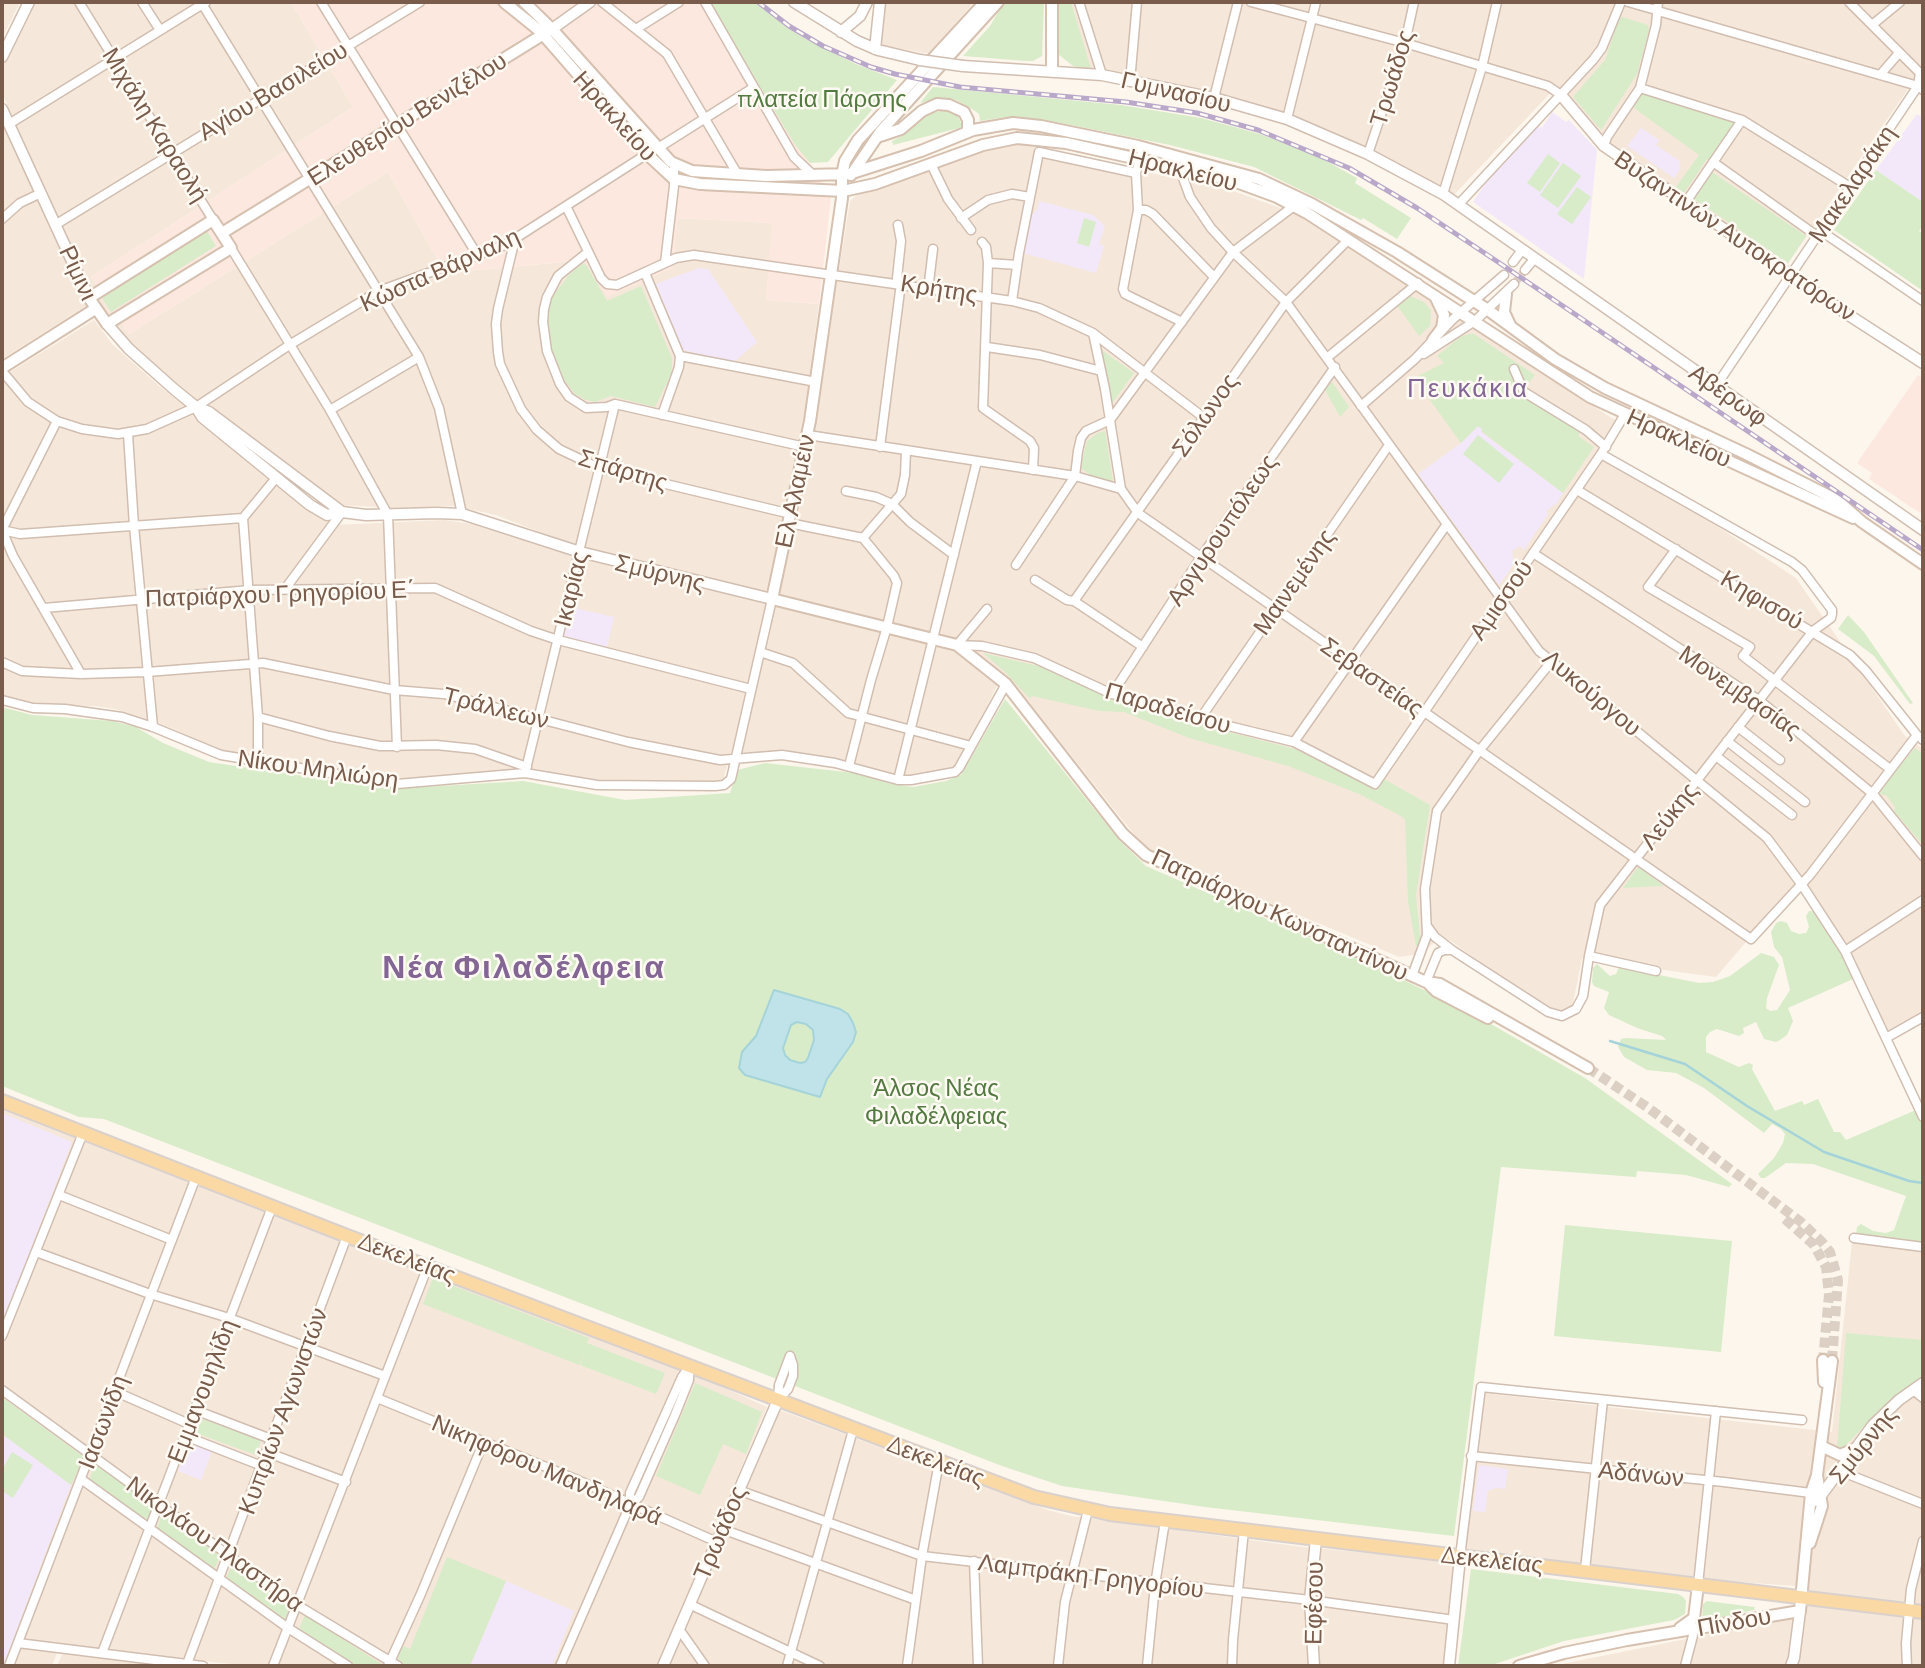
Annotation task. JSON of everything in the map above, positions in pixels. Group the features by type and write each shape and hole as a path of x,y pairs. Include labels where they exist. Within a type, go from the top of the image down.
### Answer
{"main road":[{"name":"Ηρακλείου","path":"504,2 548,32"},
{"name":"Ηρακλείου","path":"524,2 674,179 700,184 843,191 874,184 983,145 1017,138 1048,140 1228,179 1294,206 1418,283 1590,397 1862,522"},
{"path":"843,191 847,174 845,161 858,140 985,2"},
{"path":"847,174 998,2"},
{"path":"1052,2 1052,71"},
{"name":"Ελευθερίου Βενιζέλου","path":"222,233 548,32"},
{"path":"877,137 901,129 930,106 943,104 964,112 968,132"},
{"name":"Ηρακλείου","path":"653,151 674,164 701,173 815,176 847,174 921,151 968,132 1019,123 1139,146 1249,175 1280,187 1387,247 1475,301 1555,359 1605,388 1837,500 1862,522 1923,565"},
{"name":"Ελ Αλαμέιν","path":"772,599 808,435 843,191"},
{"path":"89,298 214,220"},
{"name":"Μιχάλη Καραολή","path":"214,220 231,248"},
{"path":"107,324 231,248"},
{"path":"1433,340 1442,328 1444,315 1434,294"},
{"path":"1506,294 1504,312 1511,327"},
{"name":"Ρίμινι","path":"89,298 107,324"},
{"path":"2,369 95,309"},
{"name":"Σμύρνης","path":"772,599 934,639"},
{"name":"Πατριάρχου Κωνσταντίνου","path":"934,639 957,645 1006,684 1124,834 1146,855 1426,982 1436,991 1586,1071"},
{"name":"Δεκελείας","path":"2,1101 690,1368 1034,1497 1088,1510 1165,1521 1698,1585 1801,1605 1923,1612"},
{"path":"1801,1605 1808,1514 1816,1494 1827,1360"},
{"path":"1821,1446 1840,1455 1855,1450"},
{"path":"1807,1549 1822,1513 1816,1494"},
{"name":"Πίνδου","path":"1667,1633 1692,1622 1698,1585"},
{"name":"Πίνδου","path":"1519,1666 1572,1651 1801,1605"}],"street":[{"path":"2,57 29,2"},
{"name":"Μιχάλη Καραολή","path":"79,2 214,220"},
{"path":"142,2 160,30"},
{"path":"321,2 478,257"},
{"name":"Αγίου Βασιλείου","path":"55,225 419,2"},
{"name":"Ελευθερίου Βενιζέλου","path":"548,32 590,2"},
{"path":"603,2 667,54 738,175"},
{"path":"636,29 679,2"},
{"path":"705,2 797,161 815,176"},
{"name":"Γυμνασίου","path":"794,2 857,41 920,60 1102,75 1214,98 1287,119 1368,154 1443,194 1535,258"},
{"path":"841,32 860,16 867,2"},
{"path":"873,48 880,2"},
{"path":"1079,2 1102,75"},
{"path":"1130,82 1137,2"},
{"path":"1214,98 1238,2"},
{"path":"1251,2 1405,43 1548,86 1561,95"},
{"path":"1287,119 1317,2"},
{"name":"Τρωάδος","path":"1368,154 1405,43 1414,2"},
{"path":"1443,194 1482,67 1497,2"},
{"path":"1459,204 1594,61 1621,2"},
{"path":"1628,2 1657,8 1921,88 1920,73 1849,2"},
{"path":"1872,26 1900,2"},
{"path":"9,124 203,3 419,357 439,408 462,514"},
{"path":"1604,146 1607,137 1640,88 1656,25 1657,8"},
{"path":"1880,75 1899,53"},
{"name":"Κώστα Βάρναλη","path":"128,434 167,422 196,407 291,344 379,291 478,257 515,239 753,88"},
{"path":"1640,88 1742,120 1850,187"},
{"name":"Μακελαράκη","path":"1716,386 1850,187 1921,88"},
{"name":"Βυζαντινών Αυτοκρατόρων","path":"1561,95 1604,146 1791,275 1922,358"},
{"name":"Ρίμινι","path":"2,109 89,298"},
{"path":"1686,202 1742,120"},
{"path":"1139,146 1142,152 1136,173 1138,210 1123,289 1125,294 1182,322"},
{"path":"1012,301 1039,152 1136,173"},
{"path":"1713,162 1923,301"},
{"path":"665,263 674,164"},
{"path":"932,164 948,199 971,230"},
{"name":"Λυκούργου","path":"1178,167 1190,197 1212,228 1233,252 1286,302 1539,651 1767,838 1845,951 1923,1117"},
{"path":"2,219 20,203 41,193"},
{"path":"961,218 988,200 1012,194 1030,197"},
{"path":"566,206 588,252 558,276 544,309 544,336 553,369 569,397 586,408 615,404 805,447"},
{"path":"1016,565 1075,476 1081,438 1086,431 1110,420 1233,252 1294,206"},
{"path":"1138,210 1153,214 1214,277"},
{"path":"880,447 899,281 901,241 898,226"},
{"name":"Σπάρτης","path":"515,239 500,295 496,324 500,364 521,409 537,430 561,450 599,468 863,538"},
{"name":"Σόλωνος","path":"1074,601 1286,302 1348,240"},
{"path":"982,242 986,247 988,262 983,408 1030,441 1034,448 1032,470"},
{"path":"231,248 330,410 388,515 397,747"},
{"path":"929,282 933,249"},
{"path":"1513,262 1522,250"},
{"name":"Κρήτης","path":"588,252 607,284 617,285 681,256 707,256 899,281 1039,308 1093,333 1203,417"},
{"path":"1525,270 1535,258"},
{"name":"Αβέρωφ","path":"1535,258 1923,530"},
{"path":"988,262 1017,265"},
{"path":"645,274 680,356 679,367 662,415"},
{"path":"1361,406 1504,275"},
{"path":"1328,357 1418,283"},
{"path":"1415,359 1475,321 1514,284"},
{"name":"Ρίμινι","path":"107,324 129,349 196,407 202,417 276,478 327,515 342,512 388,515"},
{"path":"808,435 1075,476 1121,489 1093,333"},
{"path":"987,347 1040,355 1101,371"},
{"path":"680,356 816,382"},
{"path":"330,410 419,357"},
{"name":"Αργυρουπόλεως","path":"1112,694 1201,558 1335,367"},
{"path":"2,369 28,402 57,421 82,429 128,434 153,727"},
{"path":"1514,369 1524,392 1586,430 1604,450"},
{"name":"Ικαρίας","path":"526,770 615,404"},
{"name":"Ρίμινι","path":"196,407 209,412 342,512"},
{"name":"Αμισσού","path":"1375,784 1577,490 1625,414"},
{"path":"57,421 2,530 13,556 81,674"},
{"name":"Μαινεμένης","path":"1200,719 1389,445"},
{"name":"Λεύκης","path":"1452,950 1548,1012 1562,1016 1576,1009 1581,1003 1600,905 1813,631 1830,618 1832,610 1802,570 1604,450"},
{"path":"849,766 897,586 896,579 863,538 904,487 906,451"},
{"path":"977,461 898,780 925,779 955,772 1006,684"},
{"path":"258,762 255,663 243,518 276,478"},
{"name":"Σεβαστείας","path":"1121,489 1138,513 1751,939 1801,885"},
{"name":"Κηφισού","path":"1577,490 1850,655 1866,670 1920,737"},
{"path":"846,491 876,497 892,505 954,555"},
{"path":"285,589 342,512"},
{"name":"Σμύρνης","path":"388,515 462,514 580,552 772,599"},
{"path":"2,530 20,534 243,518"},
{"path":"1294,742 1447,524"},
{"path":"1676,549 1648,587 1750,646 1743,656 1890,769"},
{"name":"Μονεμβασίας","path":"1534,553 1759,700 1873,794 1922,852"},
{"path":"1035,580 1067,600 1074,601 1143,647"},
{"name":"Πατριάρχου Γρηγορίου Ε΄","path":"44,608 250,590 430,588 441,590 531,631 558,640 751,689"},
{"name":"Ελ Αλαμέιν","path":"724,785 731,779 772,599"},
{"path":"957,645 987,609"},
{"name":"Παραδείσου","path":"957,645 982,646 1034,658 1112,694 1294,742 1375,784"},
{"path":"760,652 793,663 848,713 971,746"},
{"name":"Τράλλεων","path":"2,662 22,671 81,674 147,672 255,663 288,667 394,690 444,694 628,742 720,760 782,755 849,766 898,780"},
{"path":"1412,976 1424,947 1427,926 1425,889 1437,811 1479,751 1551,662"},
{"name":"Νίκου Μηλιώρη","path":"2,700 33,708 65,709 113,716 153,727 221,755 397,784 526,770 597,785 724,785"},
{"path":"258,717 380,746 436,745 475,750 494,754 526,770"},
{"path":"1738,727 1780,760"},
{"path":"1801,885 1890,769 1920,737"},
{"path":"1727,741 1805,802"},
{"path":"1716,756 1792,815"},
{"path":"1845,951 1923,900"},
{"path":"1427,926 1435,937 1452,950"},
{"path":"1424,947 1438,953"},
{"path":"1426,982 1438,953 1452,950"},
{"path":"1589,956 1656,971"},
{"path":"1886,1038 1923,1017"},
{"path":"2,1336 83,1133"},
{"name":"Ιασωνίδη","path":"9,1666 196,1177"},
{"path":"59,1195 172,1240"},
{"name":"Εμμανουηλίδη","path":"102,1653 272,1207"},
{"name":"Κυπρίων Αγωνιστών","path":"187,1664 347,1236"},
{"path":"1854,1238 1923,1247"},
{"path":"36,1252 150,1294 229,1318 385,1376"},
{"path":"273,1666 428,1266"},
{"path":"560,1666 630,1505 639,1497 675,1415 689,1380 690,1368"},
{"name":"Σμύρνης","path":"1816,1494 1840,1471 1882,1416 1923,1382"},
{"path":"1449,1666 1481,1387 1802,1420"},
{"name":"Νικολάου Πλαστήρα","path":"2,1390 297,1605 392,1665"},
{"path":"1913,1390 1923,1398"},
{"path":"114,1391 189,1424"},
{"name":"Νικηφόρου Μανδηλαρά","path":"377,1398 484,1441 717,1542"},
{"path":"1584,1570 1602,1399"},
{"name":"Τρωάδος","path":"663,1666 778,1400"},
{"path":"195,1410 271,1439"},
{"path":"1698,1585 1716,1411"},
{"path":"787,1666 853,1430"},
{"path":"185,1436 262,1466"},
{"path":"392,1665 484,1441"},
{"path":"266,1452 346,1482"},
{"name":"Αδάνων","path":"1471,1456 1709,1480 1816,1494"},
{"path":"907,1666 922,1556 939,1462"},
{"path":"1840,1471 1923,1504"},
{"name":"Νικολάου Πλαστήρα","path":"81,1479 288,1629 348,1666"},
{"name":"Λαμπράκη Γρηγορίου","path":"738,1490 922,1556 1454,1620"},
{"path":"1058,1666 1071,1573 1088,1510"},
{"path":"1147,1666 1165,1521"},
{"path":"722,1529 916,1600"},
{"path":"1232,1666 1244,1530"},
{"name":"Εφέσου","path":"1314,1666 1310,1601 1316,1539"},
{"path":"1907,1666 1911,1589 1923,1541"},
{"path":"974,1561 978,1666"},
{"path":"690,1604 820,1666"},
{"path":"1794,1663 1801,1605"},
{"path":"1685,1666 1695,1628"},
{"path":"679,1629 705,1666"},
{"path":"18,1643 168,1664 203,1666"}],"shaded area":[{"path":"2,2 20,2 2,39"},
{"path":"32,2 291,2 353,107 91,277 129,334 388,172 445,273 585,260 678,218 773,223 766,300 819,304 805,409 766,593 575,546 496,515 454,506 395,508 341,505 308,485 192,396 120,332 102,307 87,282 2,93 2,66"},
{"path":"291,2 715,2 831,198 819,304 766,300 772,223 678,218 673,268 607,297 584,260 445,273 388,172 129,334 91,277 353,107"},
{"path":"885,2 974,2 930,54 881,45"},
{"path":"1071,2 1923,2 1923,76 1919,73 1785,268 1602,142 1557,86 1452,197 1287,118 1091,72"},
{"path":"1552,112 1566,122 1569,120 1597,150 1584,279 1473,202 1489,178 1538,126 1542,128"},
{"path":"1917,114 1923,118 1923,202 1876,170"},
{"path":"2,118 86,306 2,359"},
{"path":"1641,128 1659,140 1656,145 1681,162 1681,168 1674,178 1627,146"},
{"path":"1006,144 1026,145 1236,192 1294,213 1615,420 1598,448 1796,578 1905,736 1923,749 1923,1013 1887,1034 1800,879 1716,977 1582,959 1572,1008 1557,1012 1543,1008 1451,941 1440,938 1420,954 1399,957 1155,855 1141,843 1021,693 999,671 958,641 783,598 778,592 806,473 850,201 857,195 936,165 985,148"},
{"path":"1039,201 1093,215 1105,226 1099,244 1104,246 1096,273 1023,253 1031,217 1038,208"},
{"path":"699,268 708,269 757,342 734,362 683,350 656,284"},
{"path":"94,320 113,345 158,385 332,525 445,520 471,524 581,559 953,649 998,684 957,767 952,770 909,778 773,752 731,752 723,780 718,784 620,784 512,771 397,779 223,751 157,722 115,709 33,705 2,697 2,377"},
{"path":"1918,375 1923,379 1923,515 1869,479 1872,473 1857,463"},
{"path":"1478,426 1483,429 1481,432 1563,493 1557,503 1546,511 1548,514 1524,550 1520,546 1512,551 1514,564 1499,585 1418,474 1461,443"},
{"path":"570,607 614,617 607,647 563,636"},
{"path":"2,1107 421,1271 269,1666 60,1645 52,1666 2,1666"},
{"path":"2,1113 72,1142 2,1323"},
{"path":"1852,1242 1923,1250 1923,1666 1552,1666 1805,1615 1809,1587 1739,1582 1464,1550 1484,1393 1832,1432"},
{"path":"431,1274 676,1366 767,1407 657,1666 278,1666"},
{"path":"777,1409 1048,1510 1071,1516 1303,1547 1456,1561 1445,1666 668,1666"},
{"path":"2,1434 71,1485 3,1666 2,1666"},
{"path":"189,1442 212,1451 201,1480 178,1471"},
{"path":"1479,1465 1508,1469 1505,1489 1488,1491 1485,1512 1473,1511"},
{"path":"506,1581 574,1611 552,1666 470,1666"},
{"path":"63,1652 176,1666 57,1666"}],"green space":[{"name":"πλατεία Πάρσης","path":"709,2 754,2 809,41 897,80 828,162 810,163 795,145"},
{"path":"1004,2 1044,2 1042,56 1026,61 963,56 990,26"},
{"path":"1057,2 1071,2 1091,69 1089,70 1073,66 1059,55"},
{"path":"1622,17 1648,25 1649,30 1637,74 1601,130 1573,97 1605,60"},
{"path":"933,87 1121,105 1201,118 1260,134 1319,157 1357,178 1355,183 1411,218 1397,239 1363,218 1361,220 1254,167 1170,145 1056,122 1005,117 980,121 979,114 956,100 942,98 920,103"},
{"path":"1640,88 1742,120 1713,162 1707,159 1684,193 1676,187 1699,155 1634,108 1630,103"},
{"path":"945,110 957,115 963,127 893,145 892,141 904,135 925,115"},
{"path":"1548,154 1560,163 1540,192 1527,183"},
{"path":"1563,163 1581,176 1558,208 1540,195"},
{"path":"1876,170 1923,202 1923,225 1919,231 1923,234 1923,291 1834,230"},
{"path":"1712,172 1806,236 1788,263 1694,199"},
{"path":"1577,187 1591,197 1572,224 1557,214"},
{"path":"1084,218 1096,222 1089,247 1077,243"},
{"path":"207,231 216,246 111,312 101,296"},
{"path":"583,263 607,301 641,286 672,358 672,372 655,407 611,396 595,402 586,400 575,394 559,373 547,333 550,300 569,275"},
{"path":"1410,296 1424,302 1431,310 1430,326 1419,336 1396,304"},
{"path":"1474,334 1535,375 1521,393 1580,431 1578,436 1594,447 1563,493 1478,426 1461,443 1414,378 1444,363 1437,356 1460,337"},
{"path":"1100,349 1134,373 1113,402 1111,401"},
{"path":"1332,382 1349,407 1340,417 1325,390"},
{"path":"1105,431 1113,481 1102,484 1081,466 1087,441"},
{"path":"1478,435 1514,464 1499,483 1463,454"},
{"path":"1848,615 1864,632 1913,703 1910,704 1874,656 1838,629"},
{"path":"983,653 1042,667 1120,703 1146,711 1295,749 1375,788 1384,779 1430,805 1416,895 1421,945 1416,946 1408,901 1405,820 1401,816 1359,794 1288,766 1189,738 1124,712 1099,711 1032,696 1030,699"},
{"name":"Άλσος Νέας Φιλαδέλφειας","path":"1005,699 1121,842 1146,866 1374,966 1470,1012 1585,1078 1732,1184 1729,1187 1686,1175 1637,1171 1636,1177 1501,1167 1454,1536 1205,1507 1062,1486 1002,1466 104,1119 79,1117 2,1086 2,707 32,715 112,721 136,727 163,743 209,762 391,789 523,781 625,800 730,793 737,770 765,763 855,773 913,787 946,781 961,775"},
{"path":"1915,748 1923,754 1923,845 1894,811 1895,807 1886,795 1879,791"},
{"path":"1638,867 1664,886 1623,888"},
{"path":"1809,911 1815,911 1843,954 1853,979 1788,1008 1793,1021 1787,1035 1776,1042 1764,1039 1756,1022 1743,1028 1744,1033 1739,1036 1717,1029 1710,1032 1706,1037 1706,1052 1739,1067 1749,1063 1753,1065 1752,1069 1775,1111 1802,1101 1804,1105 1818,1099 1834,1132 1840,1132 1846,1140 1916,1110 1923,1125 1923,1245 1856,1234 1857,1227 1861,1224 1873,1231 1886,1233 1894,1230 1906,1196 1813,1164 1786,1163 1761,1178 1758,1174 1774,1158 1783,1143 1785,1134 1781,1129 1772,1124 1764,1133 1704,1088 1676,1073 1647,1070 1624,1057 1618,1047 1621,1039 1666,1040 1609,1015 1604,1008 1609,992 1594,986 1592,982 1593,968 1597,964 1610,976 1616,974 1619,967 1699,983 1713,982 1730,976 1761,953 1774,957 1779,965 1766,1008 1770,1011 1777,1010 1790,990 1782,957 1774,947 1771,932 1776,923 1781,921 1787,923 1791,931 1806,933 1809,927 1806,916"},
{"path":"1565,1225 1732,1241 1721,1352 1554,1336"},
{"path":"433,1278 589,1338 587,1343 665,1373 656,1394 580,1365 585,1351 579,1365 423,1304"},
{"path":"1846,1333 1923,1340 1923,1375 1878,1412 1842,1449 1837,1448"},
{"path":"695,1383 762,1412 746,1454 723,1444 700,1495 656,1476"},
{"path":"2,1397 84,1457 71,1485 2,1434"},
{"path":"202,1419 261,1440 256,1455 196,1433"},
{"path":"12,1452 33,1465 13,1498 2,1491 2,1470"},
{"path":"95,1464 154,1505 147,1522 89,1481"},
{"path":"163,1512 220,1556 214,1570 157,1528"},
{"path":"447,1557 506,1581 470,1666 408,1666 396,1661 403,1646 410,1649"},
{"path":"232,1564 290,1606 285,1620 226,1579"},
{"path":"1471,1569 1678,1594 1686,1601 1685,1614 1674,1620 1564,1641 1489,1666 1458,1666"},
{"path":"1707,1601 1755,1607 1754,1610 1704,1621 1703,1604"},
{"path":"305,1615 383,1666 357,1666 299,1629"}],"water":[{"path":"774,990 840,1009 848,1014 856,1032 853,1042 827,1079 820,1097 745,1075 739,1068 742,1052 756,1036","holes":["797,1022 806,1024 813,1030 814,1040 808,1058 800,1063 790,1060 783,1048 791,1025"]}],"waterway":[{"path":"1610,1041 1685,1064 1747,1106 1824,1152 1909,1181 1923,1183"}],"tunnel":[{"path":"1514,284 1525,270"},
{"path":"1588,1068 1647,1107 1801,1222 1821,1241 1830,1252 1838,1280 1832,1361"},
{"path":"1785,1219 1814,1245 1826,1267 1829,1295 1823,1360"}],"railway":[{"path":"758,2 789,26 823,46 871,67 895,74 960,87 1126,102 1197,113 1258,130 1349,168 1417,208 1923,550"}],"district":[{"name":"Πευκάκια","path":"1468,388"},
{"name":"Νέα Φιλαδέλφεια","path":"524,967"}]}
